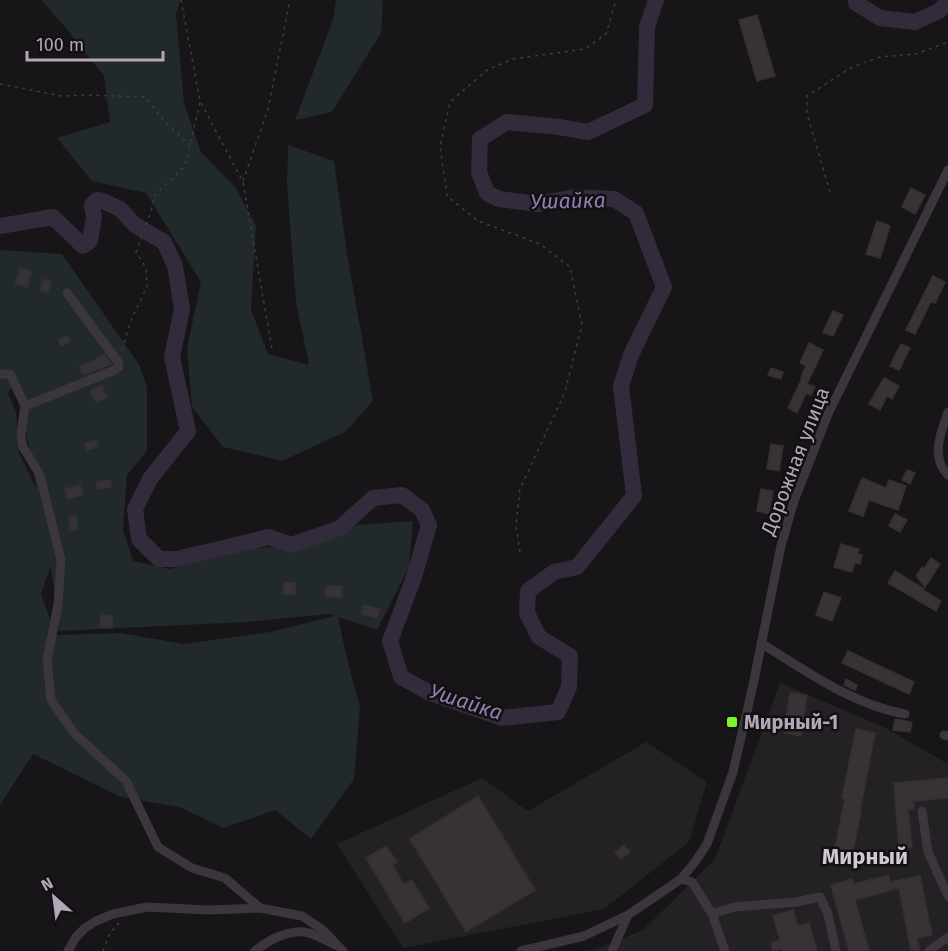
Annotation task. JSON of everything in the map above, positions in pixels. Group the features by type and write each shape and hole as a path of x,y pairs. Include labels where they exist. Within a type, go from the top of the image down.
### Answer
{"street":[{"name":"Дорожная улица","path":"521,951 584,936 628,915 681,879 707,844 733,772 781,546 794,501 825,424 948,170"},
{"path":"25,406 119,367 118,362 67,293"},
{"path":"0,374 10,374 25,406 21,434 23,447 40,475 61,560 58,605 47,660 51,700 74,733 126,781 158,847 192,868 225,878 260,908"},
{"path":"948,412 938,441 939,463 948,475"},
{"path":"761,643 825,682 873,706 906,714"},
{"path":"922,810 928,852 948,896"},
{"path":"681,879 692,882 712,914 725,951"},
{"path":"712,914 734,907 796,902 820,897 828,914 836,951"},
{"path":"68,951 76,937 96,921 113,914 147,907 208,910 260,908 302,916 323,930 342,949"},
{"path":"612,951 628,915"},
{"path":"255,951 293,932 307,933 342,949"},
{"path":"929,951 941,948 948,937"}],"path":[{"path":"181,0 200,101 243,182 272,349"},
{"path":"243,182 267,109 290,0"},
{"path":"520,552 516,526 520,489 565,392 582,325 570,267 540,244 478,221 447,196 440,147 450,102 487,70 513,58 585,49 606,34 616,0"},
{"path":"830,192 807,114 807,96 852,67 880,57 916,54 948,42"},
{"path":"0,84 62,96 145,97 164,121 190,145"},
{"path":"118,362 131,320 147,286 146,268 136,252 151,212 154,196 185,166 200,101"},
{"path":"103,951 110,933 129,911"}],"shaded area":[{"path":"41,0 180,0 176,14 184,103 201,152 235,187 256,225 251,310 268,354 309,365 296,302 287,185 288,145 334,161 347,253 373,401 345,432 282,461 223,447 192,407 187,348 201,282 146,193 92,181 57,138 110,122 104,76"},
{"path":"336,0 383,0 381,33 332,112 295,120 333,20"},
{"path":"0,250 62,254 140,366 147,387 147,451 127,475 123,530 133,561 170,569 248,549 316,543 357,525 413,521 409,567 377,630 338,617 360,707 354,779 311,839 275,810 224,828 179,807 121,797 33,754 0,805","holes":["17,379 36,488 19,453 16,412 8,393","51,566 59,631 247,622 328,614 335,616 270,632 184,644 121,633 56,635 41,594"]},
{"path":"780,683 884,727 948,764 948,951 588,951 643,930 715,859"},
{"path":"646,742 707,782 689,842 604,909 403,948 337,844 482,778 528,811"}],"building":[{"path":"757,15 775,76 757,81 739,20"},
{"path":"911,188 925,195 915,214 902,207"},
{"path":"877,221 890,226 880,258 866,254"},
{"path":"20,268 32,272 27,287 15,283"},
{"path":"933,276 945,282 935,303 931,301 915,334 906,330"},
{"path":"44,279 52,282 47,293 40,291"},
{"path":"833,311 843,315 833,336 823,332"},
{"path":"67,336 70,342 61,346 58,340"},
{"path":"809,343 823,350 807,384 815,387 811,395 806,393 797,413 788,408 806,366 800,363"},
{"path":"901,344 910,348 899,370 890,366"},
{"path":"104,354 111,364 83,375 79,367"},
{"path":"771,368 783,372 781,379 768,375"},
{"path":"884,378 899,386 892,399 887,396 880,410 869,404"},
{"path":"102,385 107,397 96,402 90,391"},
{"path":"96,440 98,447 87,450 85,443"},
{"path":"771,444 783,446 779,471 767,469"},
{"path":"907,470 915,473 910,484 902,480"},
{"path":"862,478 886,488 889,480 906,486 898,510 869,500 863,516 849,511"},
{"path":"110,480 111,487 97,489 96,482"},
{"path":"80,485 83,495 68,499 65,489"},
{"path":"761,489 773,491 769,514 757,511"},
{"path":"895,514 907,520 900,532 889,526"},
{"path":"76,516 78,529 70,530 69,517"},
{"path":"841,544 859,549 858,554 862,555 860,564 855,562 852,572 834,567"},
{"path":"931,558 940,564 925,587 917,575"},
{"path":"895,571 941,601 936,611 888,583"},
{"path":"284,582 296,583 295,595 283,594"},
{"path":"326,586 342,586 342,598 326,597"},
{"path":"824,592 841,598 832,621 816,615"},
{"path":"364,605 380,609 377,618 361,614"},
{"path":"101,615 113,616 112,628 100,627"},
{"path":"848,651 914,682 909,694 842,663"},
{"path":"846,679 857,685 855,690 844,685"},
{"path":"790,693 807,695 801,736 784,733"},
{"path":"895,719 912,722 910,732 893,730"},
{"path":"856,729 875,733 851,862 833,858"},
{"path":"948,778 948,798 913,801 914,809 908,809 912,847 899,848 894,783"},
{"path":"478,796 535,890 466,932 410,839"},
{"path":"624,845 630,852 621,859 615,852"},
{"path":"386,846 397,862 392,865 404,885 412,880 429,908 405,923 366,858"},
{"path":"889,875 890,882 920,876 932,935 917,938 920,951 911,951 899,888 855,900 869,951 849,951 831,885 852,879 854,884"},
{"path":"793,910 798,926 809,923 817,951 782,951 782,948 773,951 771,943 780,940 773,916"}],"waterway":[{"name":"Ушайка","path":"0,226 53,217 83,246 90,241 94,217 92,205 97,200 120,209 135,225 164,242 175,266 182,309 172,357 188,431 150,479 135,509 139,539 159,559 177,559 269,537 291,545 340,528 373,498 402,495 422,510 429,525 414,577 390,641 401,677 430,693 502,718 558,712 569,687 570,656 539,637 527,613 528,591 554,572 577,567 634,496 621,386 631,355 664,287 636,213 614,199 577,197 537,204 499,199 487,193 479,172 480,139 507,122 588,132 645,105 647,27 656,0"},
{"name":"Ушайка","path":"856,0 856,3 880,18 915,22 939,11 948,1"}],"place":[{"name":"Мирный-1","path":"732,722"}],"district":[{"name":"Мирный","path":"865,856"}]}
